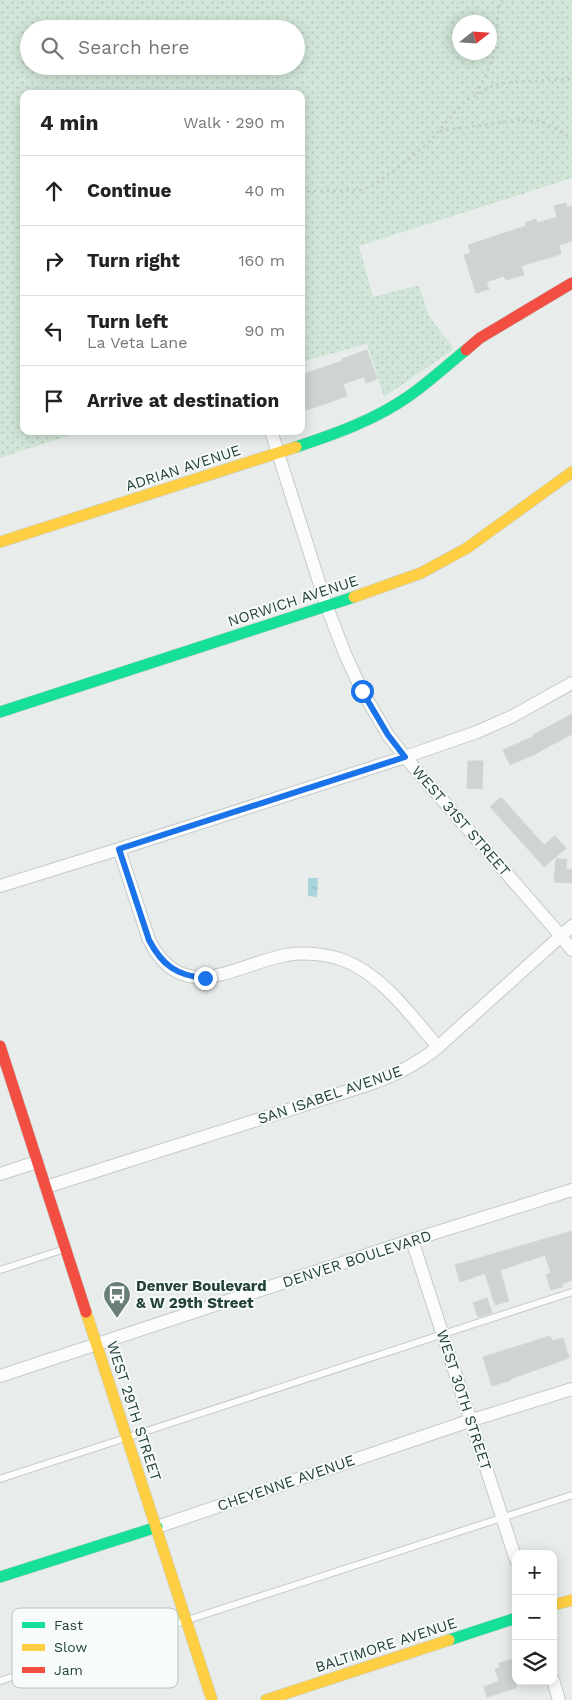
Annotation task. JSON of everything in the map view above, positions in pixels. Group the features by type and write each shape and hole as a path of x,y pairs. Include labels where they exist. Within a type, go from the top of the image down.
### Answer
{"street":[{"name":"ADRIAN AVENUE","path":"0,542 330,436 380,414 410,396 480,338 572,283"},
{"name":"WEST 31ST STREET","path":"272,435 327,606 362,691 388,735 405,757 572,950"},
{"name":"NORWICH AVENUE","path":"0,712 327,606 422,573 468,548 572,472"},
{"path":"0,886 405,757 477,732 513,716 572,683"},
{"path":"119,849 149,940 165,964 178,972 192,977 205,978 288,955 315,955 335,958 359,969 378,981 438,1047"},
{"name":"SAN ISABEL AVENUE","path":"46,1187 388,1078 423,1059 438,1047 572,926"},
{"name":"WEST 29TH STREET","path":"0,1046 212,1700"},
{"path":"0,1174 37,1162"},
{"name":"DENVER BOULEVARD","path":"0,1376 412,1240 572,1190"},
{"name":"WEST 30TH STREET","path":"412,1240 513,1550"},
{"name":"CHEYENNE AVENUE","path":"0,1577 572,1389"},
{"path":"557,1605 572,1600"},
{"name":"BALTIMORE AVENUE","path":"266,1700 512,1619"},
{"path":"554,1685 559,1700"}],"lane":[{"path":"0,1270 66,1249"},
{"path":"0,1479 572,1292"},
{"path":"178,1624 572,1495"},
{"path":"0,1681 12,1677"}],"path":[{"path":"476,95 492,56 501,0"},
{"path":"305,192 362,190 374,185 430,141 466,101 494,85 513,82 572,80"},
{"path":"438,131 518,120 541,122 572,138"}],"green space":[{"path":"0,0 572,0 572,178 359,246 373,297 419,285 429,316 454,349 384,397 367,344 305,361 305,90 20,90 20,435 71,435 0,458"}],"water":[{"path":"308,878 318,878 317,897 308,896"}],"building":[{"path":"566,203 567,207 572,206 572,241 559,245 561,254 521,266 524,275 506,280 504,276 486,282 489,289 476,293 464,255 471,253 468,245 526,226 525,223 536,219 537,223 557,217 554,206"},
{"path":"367,350 377,379 366,383 364,377 343,384 347,396 305,411 305,374 342,361 342,359"},
{"path":"572,714 572,734 510,765 503,750 534,736"},
{"path":"468,761 483,761 482,789 467,788"},
{"path":"501,797 544,845 555,836 566,848 544,867 490,807"},
{"path":"556,859 567,859 566,869 572,870 572,883 554,882"},
{"path":"572,1231 572,1280 562,1284 562,1287 551,1290 546,1275 551,1273 545,1255 500,1270 509,1301 495,1305 485,1273 460,1282 455,1265"},
{"path":"487,1298 492,1313 478,1317 473,1303"},
{"path":"550,1336 552,1341 563,1338 569,1358 492,1386 483,1357"},
{"path":"512,1659 512,1685 516,1685 516,1688 487,1697 484,1687 499,1681 495,1669 500,1668 499,1663"}],"traffic: fast":[{"path":"296,447 369,419 396,405 466,350"},
{"path":"0,712 354,597"},
{"path":"0,1577 157,1527"},
{"path":"449,1640 512,1619"}],"traffic: slow":[{"path":"0,542 296,447"},
{"path":"354,597 421,573 467,548 572,472"},
{"path":"86,1312 212,1700"},
{"path":"557,1604 572,1600"},
{"path":"266,1700 449,1640"}],"traffic: jam":[{"path":"466,350 480,338 572,283"},
{"path":"0,1046 86,1312"}],"place":[{"name":"Denver Boulevard & W 29th Street","path":"117,1319"}],"route":[{"path":"205,978 192,977 178,972 165,964 156,953 149,940 119,849 405,757 388,735 362,691"}]}
